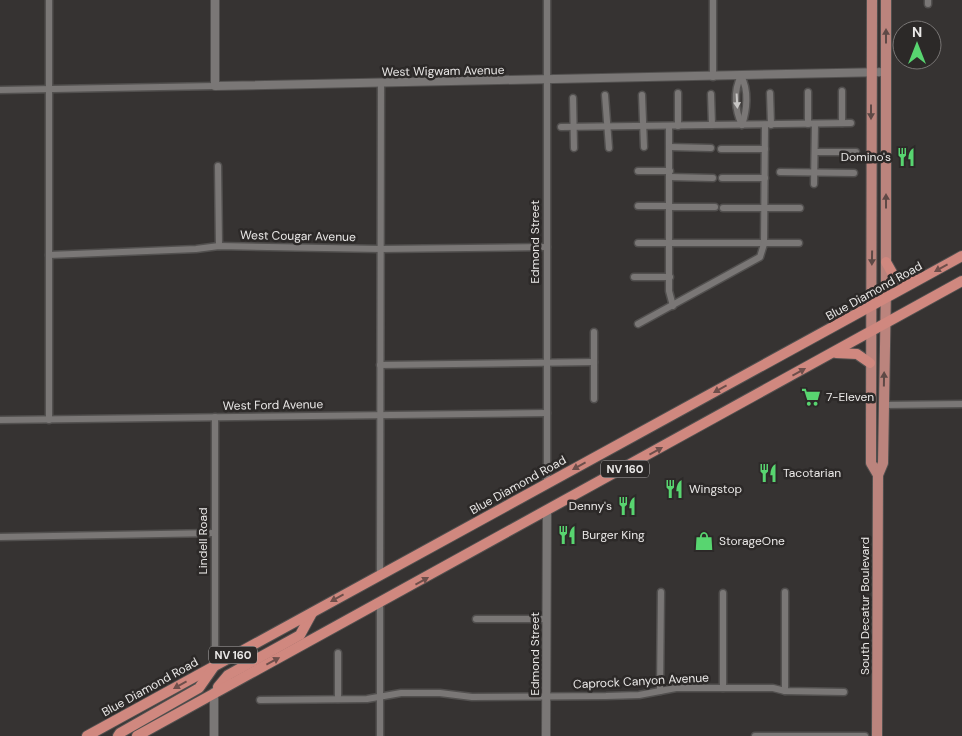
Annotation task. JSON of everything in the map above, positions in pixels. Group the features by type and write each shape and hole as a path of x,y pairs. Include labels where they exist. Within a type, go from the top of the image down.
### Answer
{"highway":[{"name":"Blue Diamond Road","path":"87,736 962,256"},
{"path":"886,262 895,278 907,281 920,279"},
{"name":"NV 160","path":"137,736 214,692 380,604 547,512 962,281"},
{"path":"833,354 857,354 870,362"},
{"path":"214,692 228,675 300,635 312,612"},
{"path":"118,736 120,733 199,688 215,666"}],"main road":[{"name":"South Decatur Boulevard","path":"872,0 871,464 878,476"},
{"name":"South Decatur Boulevard","path":"877,736 878,476 883,463 886,298 886,0"}],"street":[{"path":"48,420 49,0"},
{"path":"215,0 215,86"},
{"name":"Edmond Street","path":"546,483 547,0"},
{"path":"713,0 713,77"},
{"name":"West Wigwam Avenue","path":"0,90 886,72"},
{"path":"741,76 736,85 738,115 742,125"},
{"path":"380,575 381,83"},
{"path":"808,92 815,152 814,184"},
{"path":"842,92 842,124"},
{"path":"678,93 678,126"},
{"path":"638,324 756,261 764,244 765,149 770,93"},
{"path":"711,94 712,126"},
{"path":"605,95 609,148"},
{"path":"642,95 644,147"},
{"path":"572,98 574,148"},
{"path":"561,127 851,123"},
{"path":"670,126 670,291 673,306"},
{"path":"670,147 712,148"},
{"path":"721,148 765,149"},
{"path":"815,152 856,152"},
{"path":"218,166 219,246"},
{"path":"638,171 713,178"},
{"path":"780,172 854,173"},
{"path":"722,178 765,178"},
{"path":"638,206 714,207"},
{"path":"723,208 800,208"},
{"path":"638,243 799,243"},
{"name":"West Cougar Avenue","path":"49,254 196,250 219,246 381,249 547,247"},
{"path":"634,277 670,277"},
{"path":"594,332 594,399"},
{"path":"380,365 594,362"},
{"path":"884,405 962,404"},
{"name":"West Ford Avenue","path":"0,420 546,413"},
{"name":"Lindell Road","path":"214,417 215,666"},
{"name":"Edmond Street","path":"546,736 547,512"},
{"path":"0,537 214,533"},
{"path":"660,691 661,592"},
{"path":"785,592 785,691"},
{"path":"723,593 723,688"},
{"path":"380,604 380,736"},
{"path":"476,619 546,619"},
{"path":"338,652 338,699"},
{"name":"Caprock Canyon Avenue","path":"260,700 338,699 411,693 440,693 472,698 639,695 676,688 773,688 785,691 844,692"},
{"path":"214,692 214,736"},
{"path":"755,736 865,736"}],"place":[{"name":"Domino's","path":"906,157"},
{"name":"7-Eleven","path":"811,397"},
{"name":"Tacotarian","path":"768,473"},
{"name":"Wingstop","path":"674,489"},
{"name":"Denny's","path":"627,506"},
{"name":"Burger King","path":"567,535"},
{"name":"StorageOne","path":"704,541"}]}
